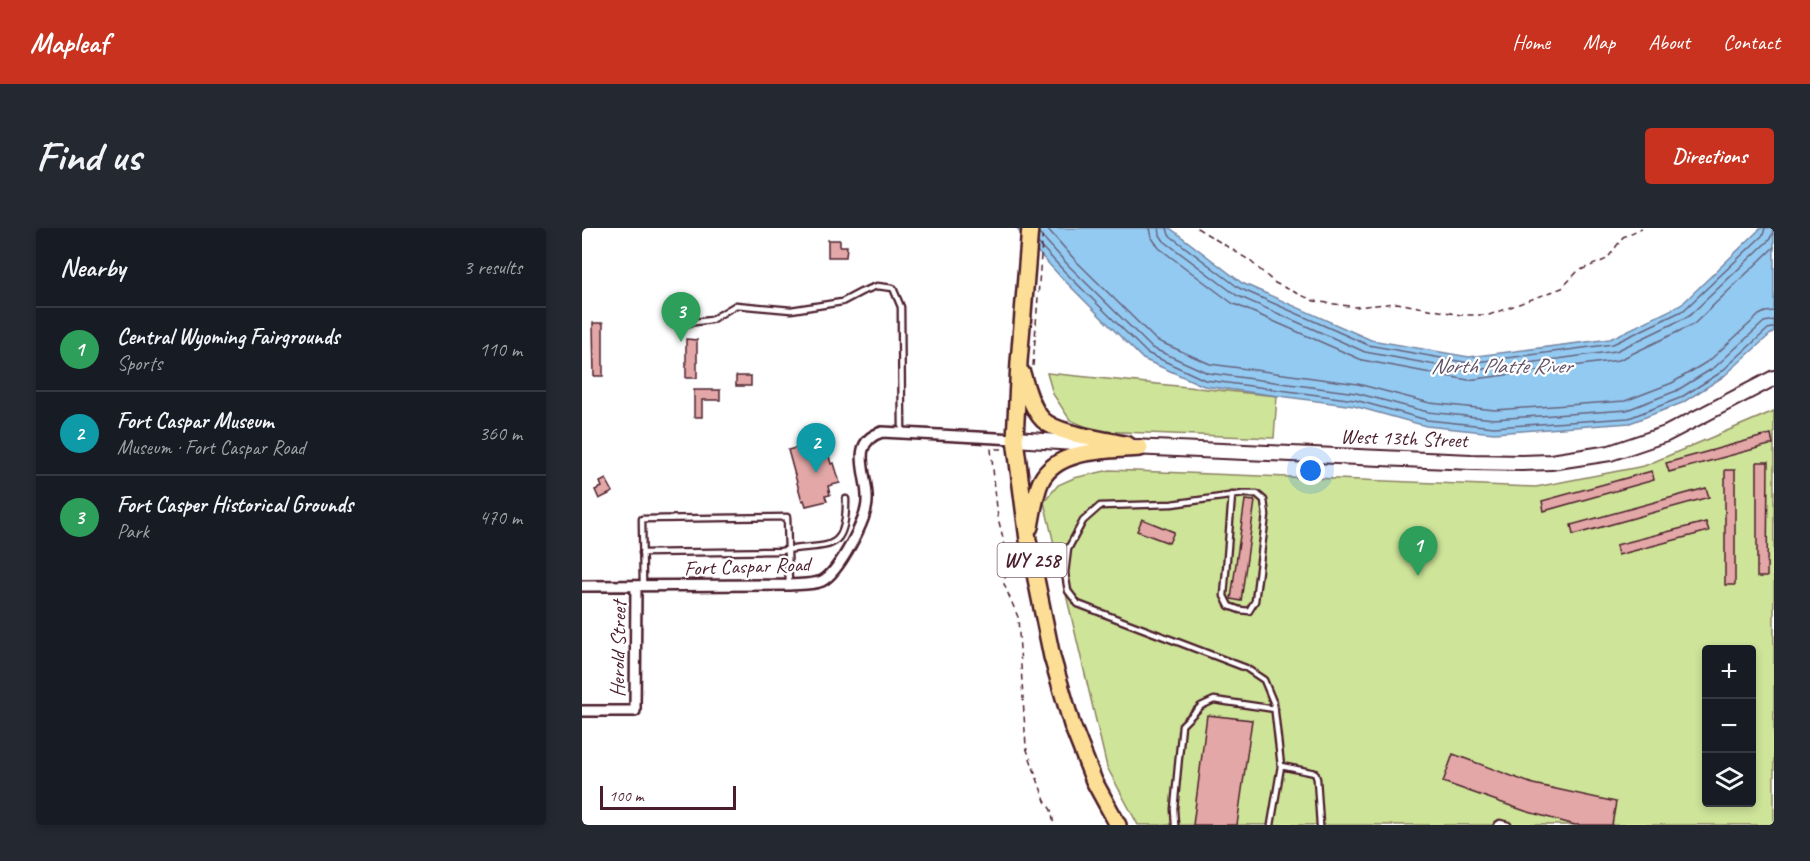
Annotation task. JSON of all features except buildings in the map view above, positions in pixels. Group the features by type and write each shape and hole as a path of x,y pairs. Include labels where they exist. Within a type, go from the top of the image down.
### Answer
{"main road":[{"name":"WY 258","path":"1030,228 1015,439 1028,540 1052,657 1072,725 1094,781 1118,825"},
{"path":"1019,362 1026,388 1043,420 1077,435 1106,439 1140,448"},
{"name":"West 13th Street","path":"1015,439 1140,448 1471,462 1551,462 1610,453 1666,434 1774,378"},
{"path":"1028,540 1040,484 1046,472 1064,460 1083,454 1140,448"}],"street":[{"name":"Fort Caspar Road","path":"582,586 789,585 821,581 837,566 859,530 868,500 861,459 867,441 873,435 882,432 1015,439"},
{"name":"Herold Street","path":"582,711 635,711 640,586"}],"lane":[{"path":"680,324 711,320 736,305 791,310 842,302 877,286 893,288 900,308 902,433"},
{"path":"1232,495 1224,596 1229,606 1249,611 1255,601 1266,515 1264,500 1257,494 1232,495 1172,504 1100,506 1083,520 1068,549 1065,573 1068,591 1078,604 1246,668 1264,680 1275,708 1281,766 1271,825"},
{"path":"642,553 780,551 828,546 843,534 846,499"},
{"path":"640,586 642,519 787,518 789,585"},
{"path":"1175,825 1174,809 1182,725 1201,706 1214,700 1275,708"},
{"path":"1281,766 1315,773 1320,825"},
{"path":"1497,825 1500,823 1508,825"}],"path":[{"path":"1039,291 1043,228"},
{"path":"1197,228 1249,260 1275,283 1314,301 1355,307 1397,303 1461,315 1489,315 1563,288 1578,271 1607,259 1623,237 1642,228"},
{"path":"992,449 998,518 1008,558 1004,584 1018,617 1026,747 1045,801 1051,810 1054,825"}],"green space":[{"path":"1047,373 1277,396 1274,438 1096,431 1070,420 1053,394"},
{"path":"1774,411 1774,825 1138,825 1107,767 1044,502 1058,485 1074,478 1110,470 1536,487 1644,466"}],"water":[{"name":"North Platte River","path":"1016,228 1170,228 1242,283 1371,340 1469,357 1610,339 1681,305 1761,228 1774,228 1774,331 1723,377 1682,403 1630,423 1494,433 1426,426 1354,406 1204,386 1143,359 1059,275"}],"place":[{"name":"Fort Casper Historical Grounds","path":"681,342"},
{"name":"Fort Caspar Museum","path":"816,473"},
{"name":"Central Wyoming Fairgrounds","path":"1418,576"}]}
